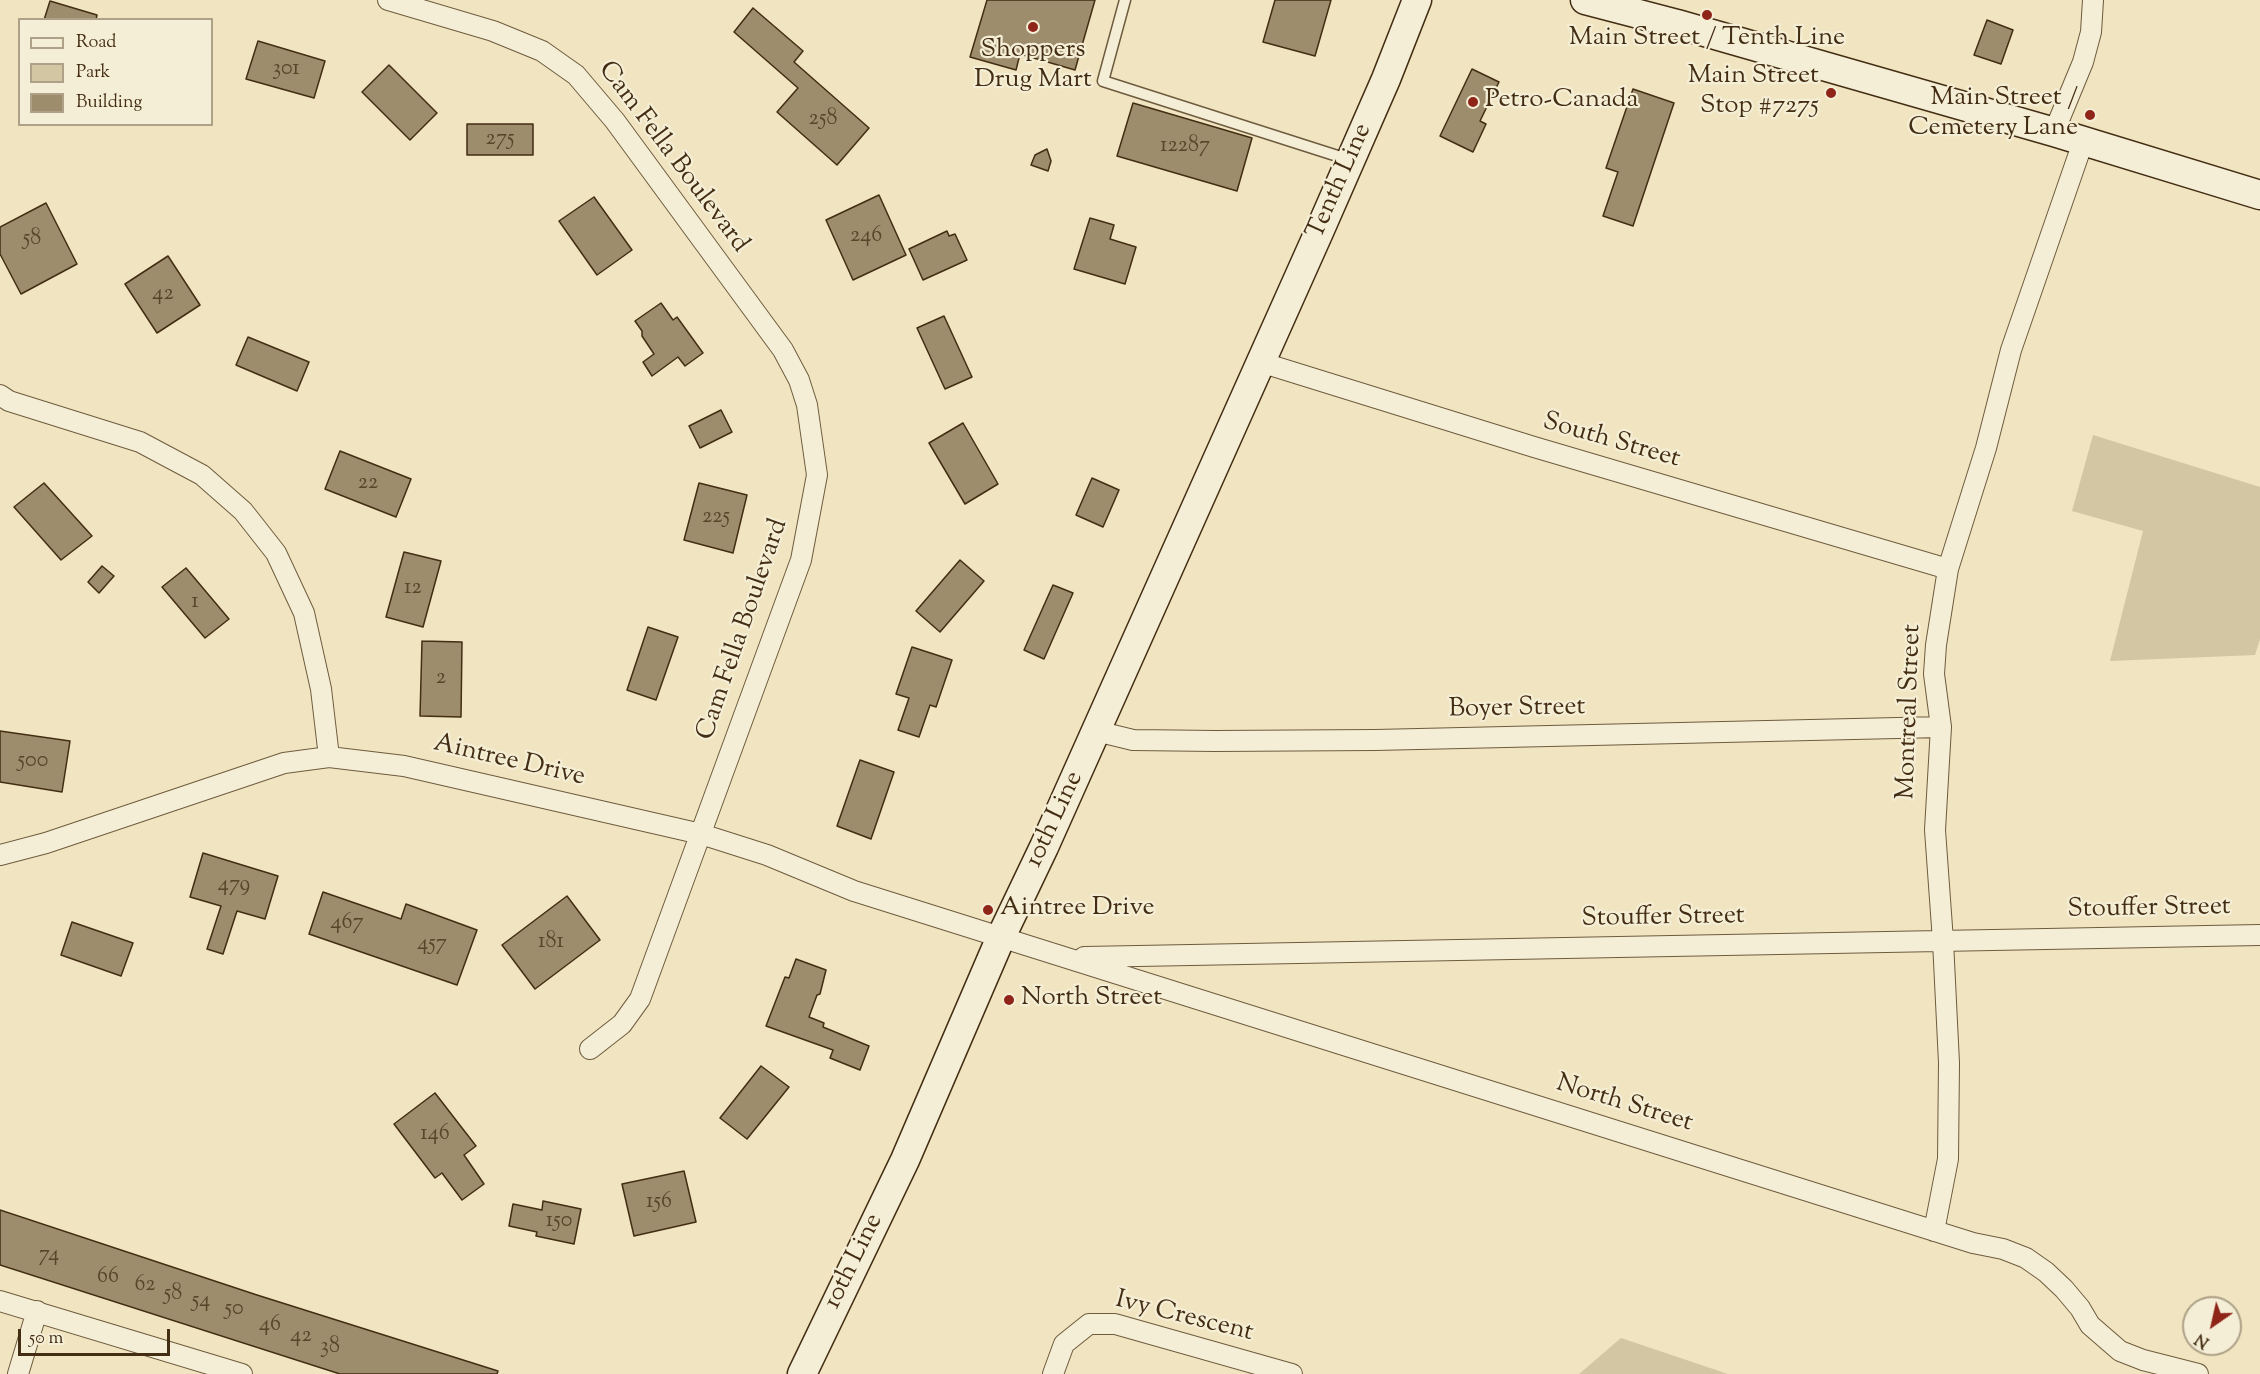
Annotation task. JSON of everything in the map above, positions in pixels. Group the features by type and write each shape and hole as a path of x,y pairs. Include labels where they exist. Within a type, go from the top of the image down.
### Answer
{"main road":[{"name":"Tenth Line","path":"1260,362 1386,79 1417,0"},
{"path":"1585,0 1655,8 2260,195"},
{"name":"10th Line","path":"802,1374 905,1160 1001,937 1096,732 1260,362"}],"street":[{"name":"Cam Fella Boulevard","path":"388,0 493,31 542,51 576,75 615,121 776,341 799,380 807,405 817,475 801,560 640,999 622,1024 590,1049"},
{"path":"2054,132 2083,62 2091,32 2093,0"},
{"name":"Montreal Street","path":"1934,1231 1948,1159 1949,1063 1935,830 1941,727 1936,702 1934,664 1936,645 1948,569 1977,479 2011,350 2084,142"},
{"name":"South Street","path":"1260,362 1534,447 1948,569"},
{"path":"0,395 28,408 140,442 202,475 243,511 276,553 304,613 321,689 328,757"},
{"name":"Boyer Street","path":"1096,732 1133,740 1387,740 1941,727"},
{"name":"Aintree Drive","path":"0,855 46,843 284,763 328,757 404,766 701,834 767,855 854,891 1001,937"},
{"name":"Stouffer Street","path":"1066,958 2260,935"},
{"name":"North Street","path":"1001,937 1934,1231 2003,1249 2026,1258 2064,1288 2090,1325 2120,1351 2143,1360 2198,1374"},
{"path":"0,1301 242,1374"},
{"path":"18,1374 37,1311"},
{"name":"Ivy Crescent","path":"1053,1374 1064,1344 1089,1324 1115,1324 1292,1374"}],"lane":[{"path":"1125,0 1103,81 1350,160"}],"green space":[{"path":"2093,435 2260,487 2260,639 2255,655 2110,661 2143,531 2072,511"},
{"path":"1621,1338 1728,1374 1579,1374"}],"building":[{"name":"Shoppers Drug Mart","path":"987,0 1095,0 1075,70 1020,54 1016,70 970,57"},
{"path":"1275,0 1331,0 1315,56 1263,42"},
{"path":"50,1 97,15 96,18 45,18"},
{"path":"753,8 803,51 794,62 869,128 837,165 777,112 798,88 734,32"},
{"path":"1987,20 2013,30 2001,64 1974,55"},
{"path":"258,41 325,61 314,98 246,79"},
{"path":"389,65 437,113 410,140 362,92"},
{"name":"Petro-Canada","path":"1472,69 1499,82 1480,121 1486,124 1473,152 1440,136"},
{"path":"1633,89 1674,103 1633,226 1603,216 1618,172 1606,168"},
{"path":"1133,103 1252,138 1237,191 1117,156"},
{"path":"467,124 533,124 533,155 467,155"},
{"path":"1047,149 1051,161 1048,171 1031,165 1035,155"},
{"path":"879,195 906,255 853,280 826,220"},
{"path":"594,197 632,250 597,275 559,221"},
{"path":"46,203 77,264 21,294 0,254 0,227"},
{"path":"1090,218 1114,225 1110,239 1136,247 1125,284 1074,269"},
{"path":"947,231 949,236 955,234 967,260 923,280 909,249"},
{"path":"168,256 200,305 157,333 125,284"},
{"path":"661,303 673,320 677,317 703,353 685,366 678,357 652,376 643,362 654,354 635,321"},
{"path":"944,316 972,377 945,389 917,328"},
{"path":"248,337 309,362 297,391 236,365"},
{"path":"721,410 732,432 700,448 689,426"},
{"path":"963,423 998,484 965,504 929,443"},
{"path":"340,451 411,479 396,517 325,489"},
{"path":"1092,478 1119,490 1103,527 1076,515"},
{"path":"44,483 92,536 61,560 14,507"},
{"path":"699,483 747,495 733,553 684,540"},
{"path":"404,552 441,561 423,627 386,617"},
{"path":"960,560 984,581 940,632 916,611"},
{"path":"102,566 114,576 99,593 88,582"},
{"path":"186,568 229,619 205,638 162,587"},
{"path":"1053,585 1073,593 1044,659 1024,650"},
{"path":"648,627 678,637 656,700 627,690"},
{"path":"422,641 462,642 461,717 420,716"},
{"path":"912,647 952,660 936,707 930,705 919,737 898,730 909,698 896,694"},
{"path":"0,731 70,741 62,792 0,782"},
{"path":"860,760 894,772 871,839 837,826"},
{"path":"203,853 278,876 265,919 237,911 223,954 207,949 221,906 190,897"},
{"path":"323,892 401,919 406,904 477,930 457,985 309,934"},
{"path":"567,896 600,940 535,989 502,945"},
{"path":"72,922 133,943 121,976 61,955"},
{"path":"796,959 826,970 820,994 817,995 809,1017 824,1023 823,1027 869,1046 860,1070 830,1058 833,1050 766,1026 785,977 789,978"},
{"path":"761,1066 789,1087 747,1139 720,1118"},
{"path":"435,1093 476,1146 464,1155 484,1184 462,1200 442,1173 435,1178 394,1124"},
{"path":"684,1171 696,1222 634,1236 622,1184"},
{"path":"543,1201 581,1209 574,1244 536,1236 537,1232 509,1226 513,1204 542,1210"},
{"path":"0,1210 257,1295 498,1371 497,1374 340,1374 0,1265"}],"place":[{"name":"Main Street / Tenth Line","path":"1707,15"},
{"name":"Shoppers Drug Mart","path":"1033,27"},
{"name":"Main Street Stop #7275","path":"1831,93"},
{"name":"Petro-Canada","path":"1473,102"},
{"name":"Main Street / Cemetery Lane","path":"2090,115"},
{"name":"Aintree Drive","path":"988,910"},
{"name":"North Street","path":"1009,1000"}]}
